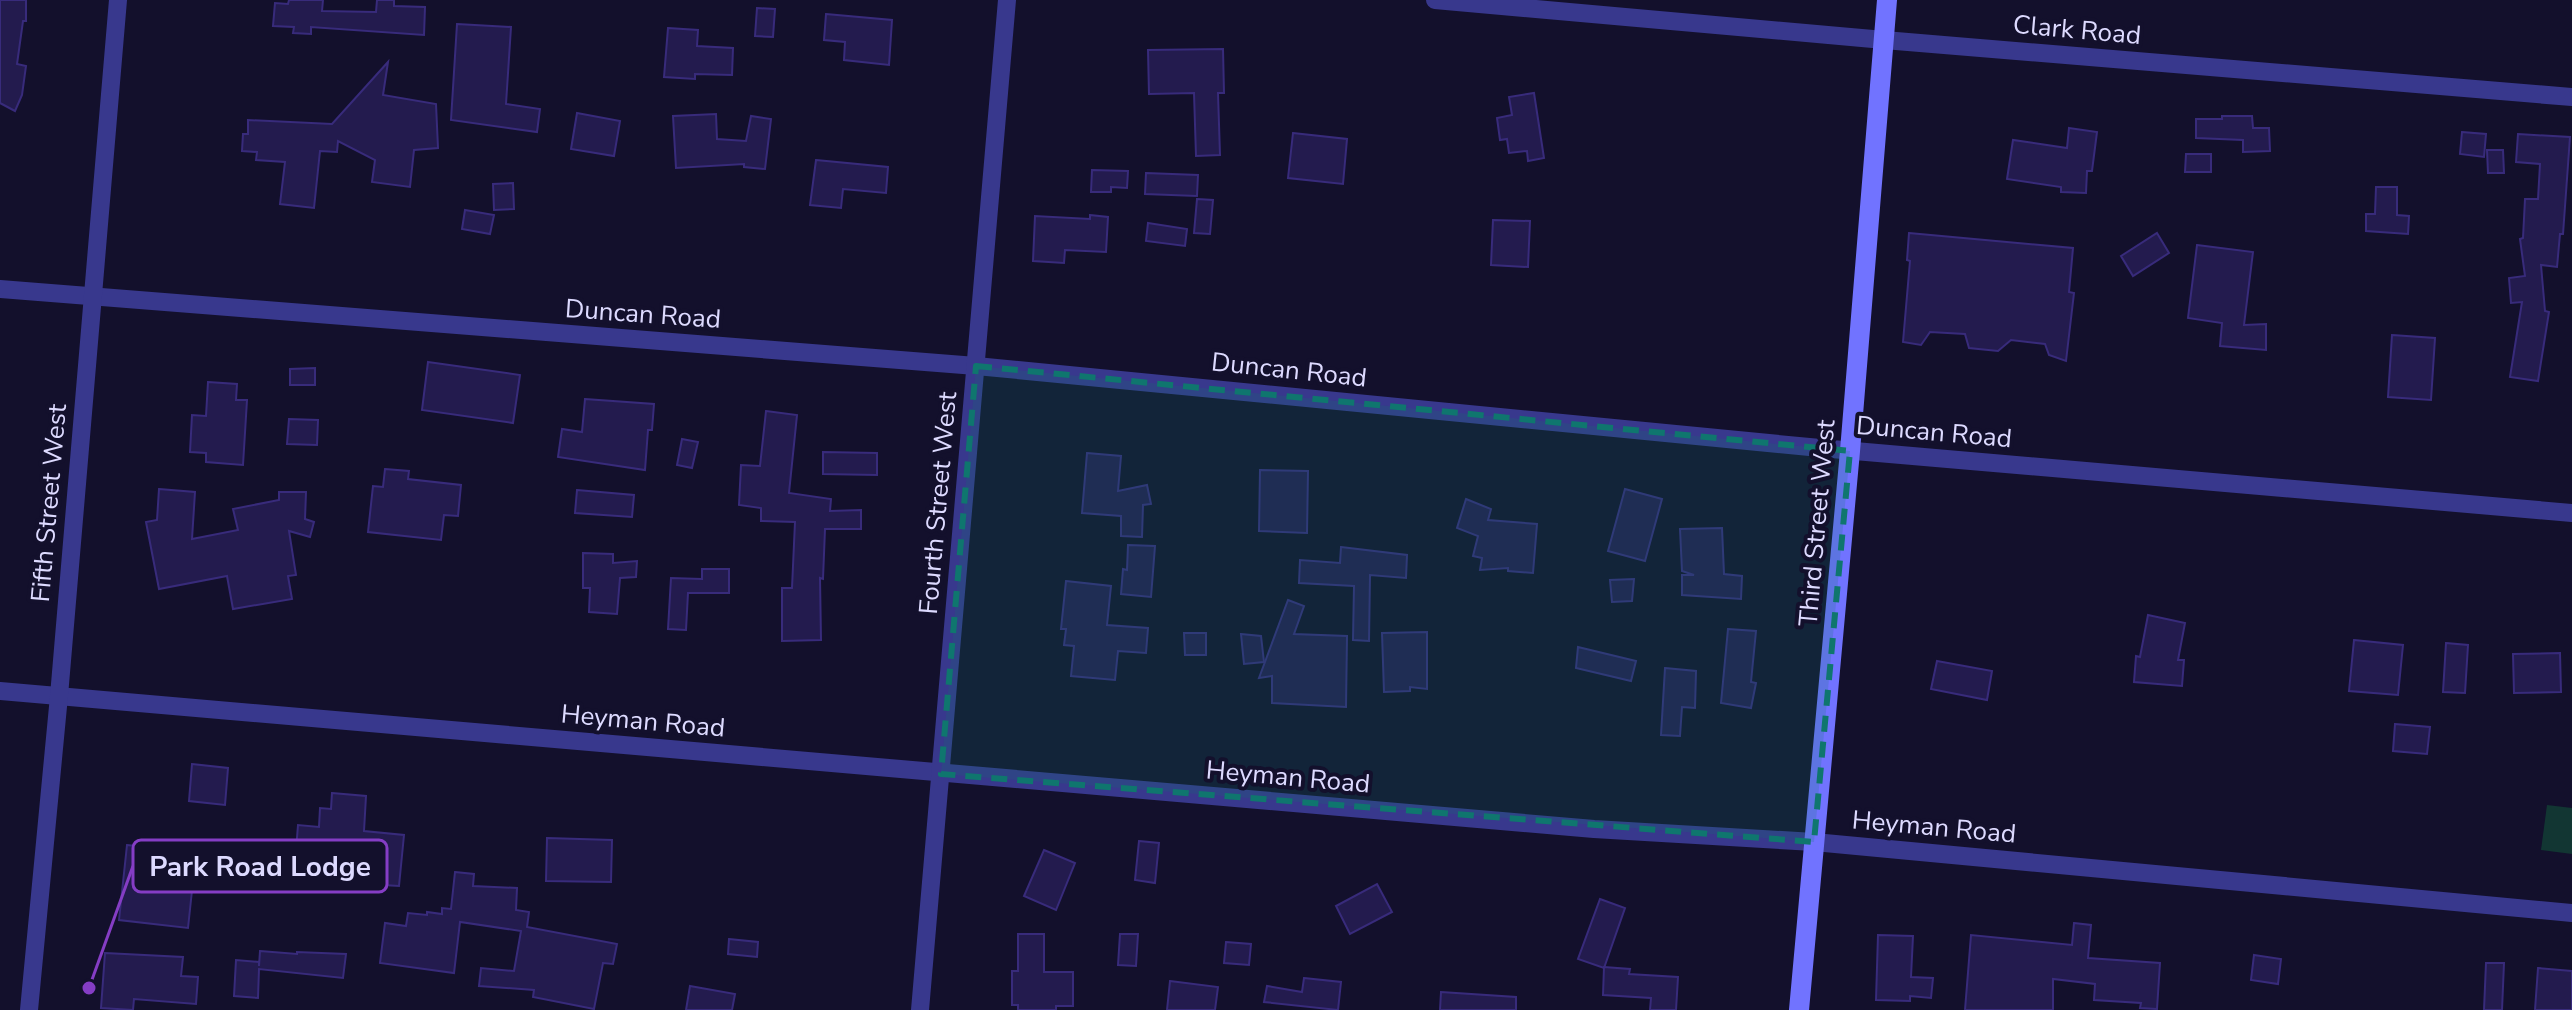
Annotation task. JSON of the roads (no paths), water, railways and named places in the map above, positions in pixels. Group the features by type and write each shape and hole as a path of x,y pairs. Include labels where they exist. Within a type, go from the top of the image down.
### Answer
{"main road":[{"name":"Third Street West","path":"1799,1010 1887,0"}],"street":[{"name":"Fifth Street West","path":"29,1010 118,0"},
{"name":"Fourth Street West","path":"920,1010 1007,0"},
{"name":"Clark Road","path":"1435,0 2572,97"},
{"name":"Duncan Road","path":"0,289 976,366 1850,451 2572,513"},
{"name":"Heyman Road","path":"0,691 1594,829 1814,842 2572,913"}],"place":[{"name":"Park Road Lodge","path":"89,988"}]}
